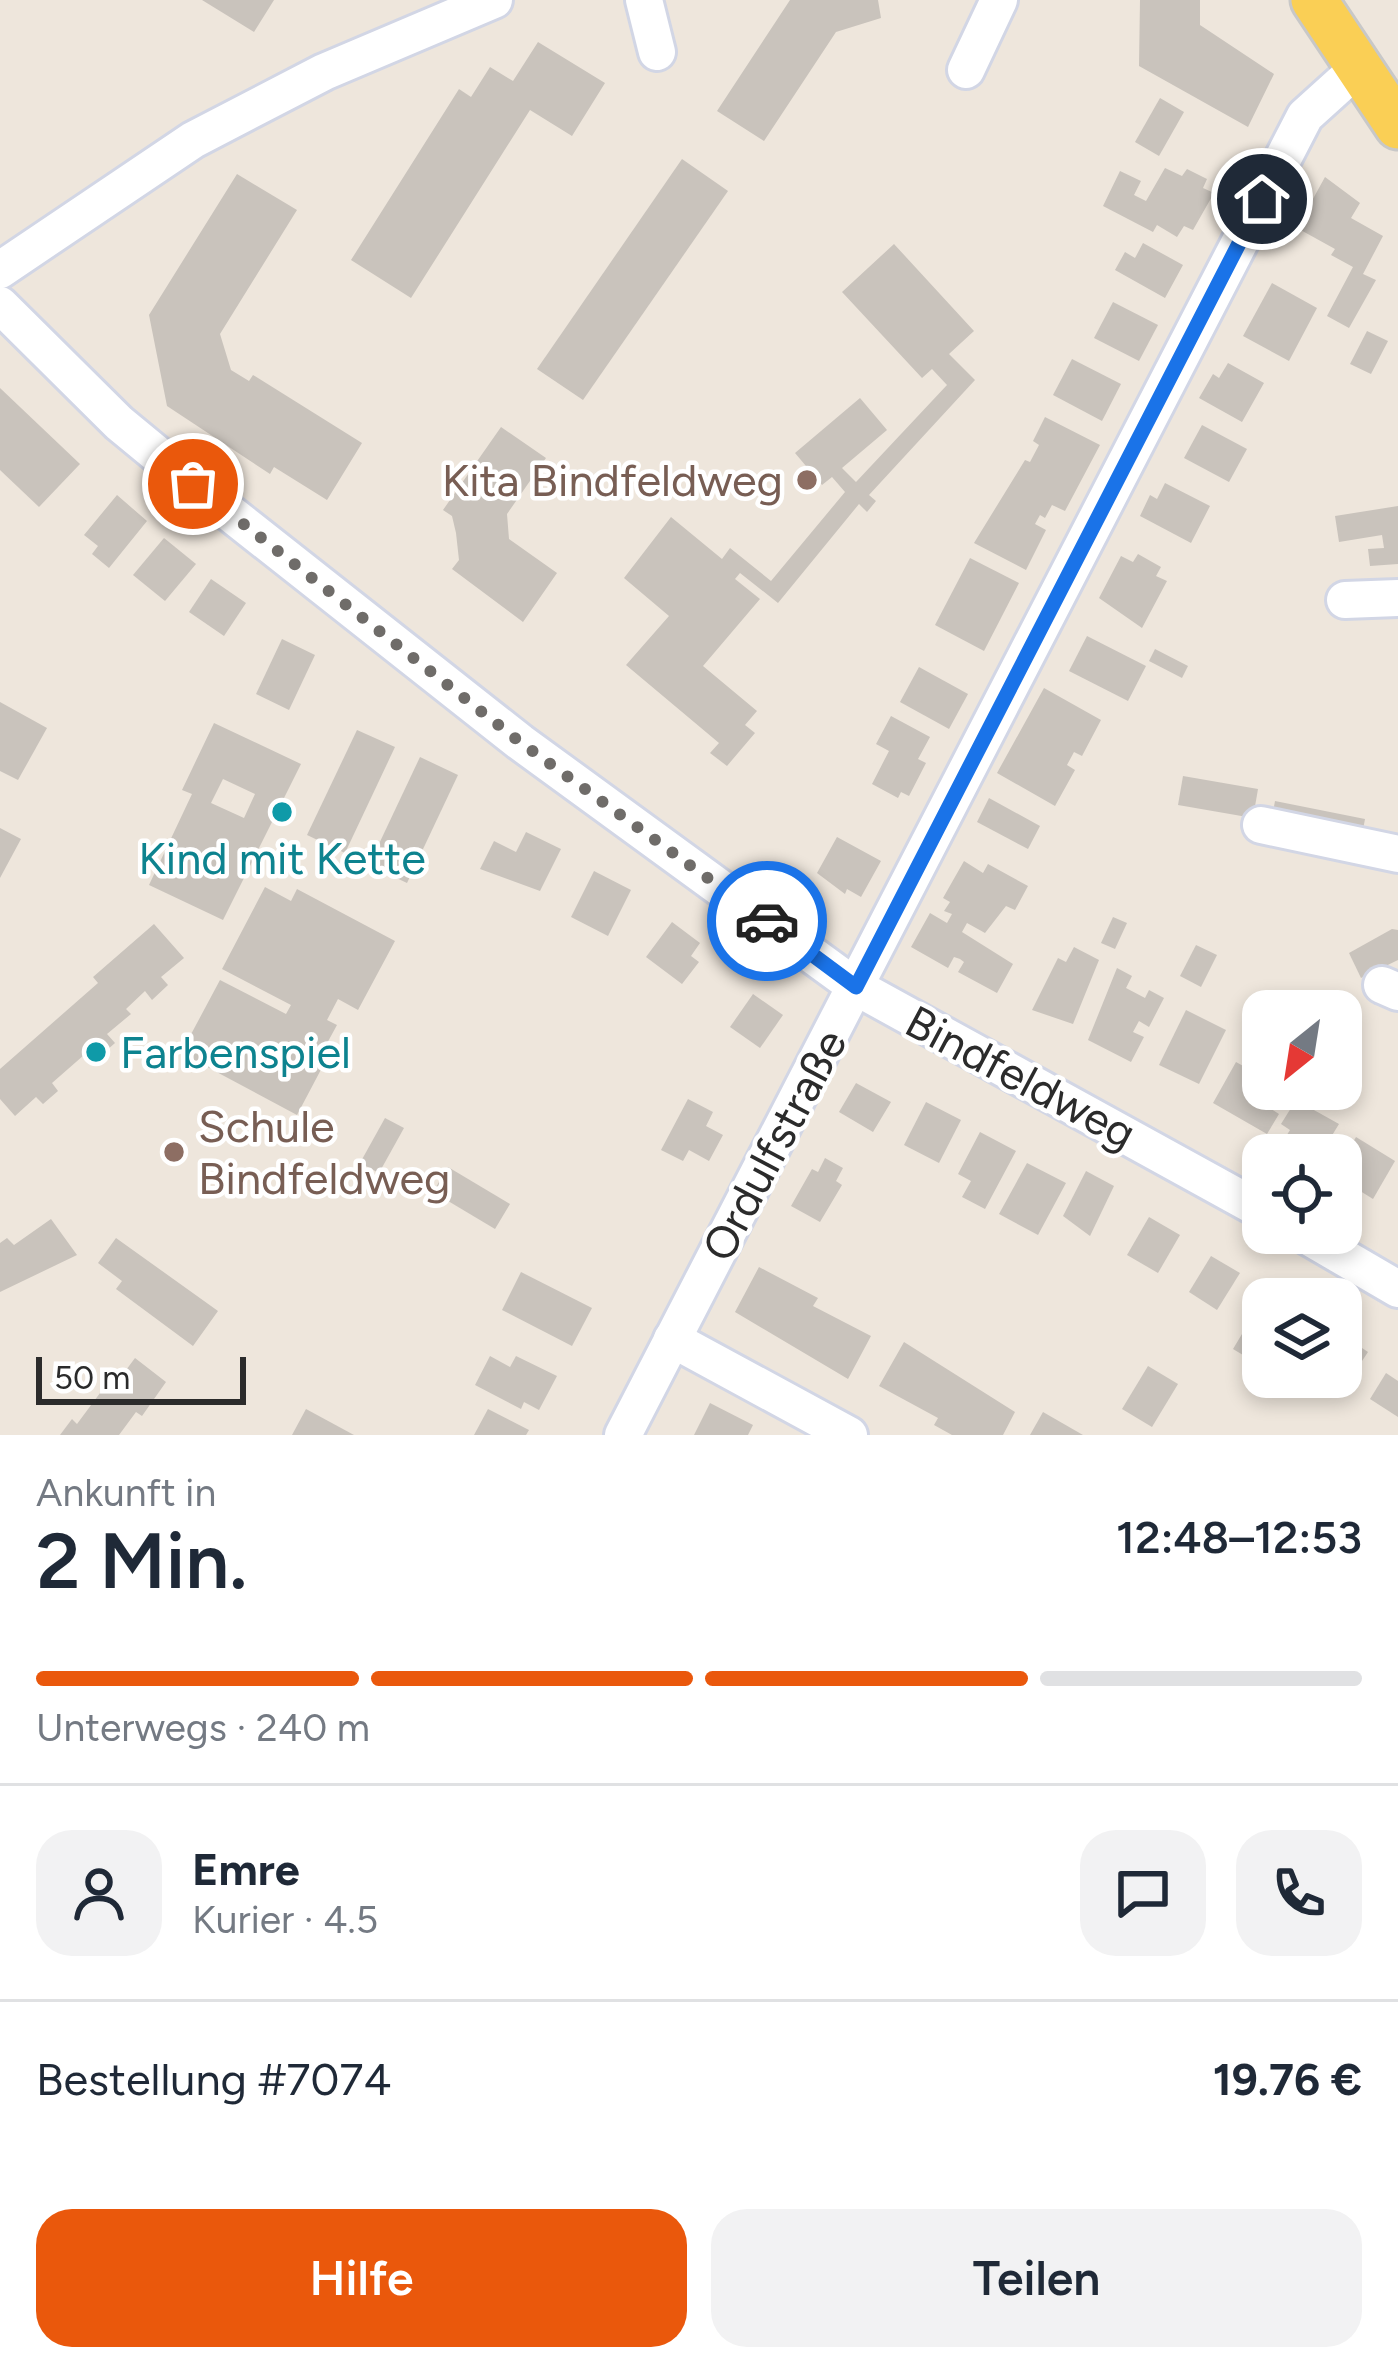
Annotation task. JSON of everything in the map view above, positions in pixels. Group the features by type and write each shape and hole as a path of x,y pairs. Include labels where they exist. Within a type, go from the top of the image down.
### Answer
{"main road":[{"path":"1319,4 1398,126"}],"street":[{"path":"0,270 193,140 248,110 494,0"},
{"path":"644,0 657,52"},
{"path":"966,70 999,0"},
{"name":"Ordulfstraße","path":"623,1435 1305,116 1357,69"},
{"name":"Bindfeldweg","path":"0,305 119,423 193,484 520,742 856,987 1242,1199"},
{"path":"1345,600 1398,598"},
{"path":"1261,825 1398,854"},
{"path":"1338,1254 1398,1289"},
{"path":"672,1339 849,1435"}],"building":[{"path":"202,0 274,0 254,32"},
{"path":"790,0 878,0 881,18 836,32 764,141 717,111"},
{"path":"1140,0 1200,0 1200,25 1274,74 1248,127 1139,66"},
{"path":"538,42 605,83 572,136 530,110 411,298 351,260 459,89 471,97 490,67 513,81"},
{"path":"1160,98 1184,112 1159,156 1135,142"},
{"path":"682,159 728,191 583,400 537,369"},
{"path":"1165,168 1182,176 1187,169 1207,179 1203,188 1214,193 1193,230 1184,226 1177,237 1157,225 1153,232 1103,206 1120,171 1141,181 1134,195 1146,201"},
{"path":"237,174 297,210 220,334 231,370 249,381 253,375 362,443 327,500 274,467 270,474 167,406 149,315"},
{"path":"1325,177 1360,203 1351,218 1383,236 1363,274 1376,280 1349,328 1327,316 1353,267 1331,255 1335,249 1297,228"},
{"path":"1143,243 1183,265 1165,298 1115,270 1125,252 1135,258"},
{"path":"894,244 974,331 949,354 975,380 869,495 876,501 867,512 859,504 778,603 740,573 735,579 760,599 703,666 757,711 745,725 755,733 727,766 710,753 719,743 626,665 669,616 624,578 671,517 722,559 730,548 771,581 845,492 832,477 822,485 795,453 860,398 887,430 842,468 856,482 947,385 932,369 922,378 842,292"},
{"path":"1272,283 1317,308 1289,361 1243,336"},
{"path":"1113,302 1158,325 1139,361 1094,338"},
{"path":"1367,331 1388,341 1371,374 1350,364"},
{"path":"1072,359 1121,384 1102,421 1053,395"},
{"path":"1228,363 1264,383 1242,422 1199,398 1213,374 1219,378"},
{"path":"0,388 80,464 39,507 0,470"},
{"path":"1045,417 1100,445 1065,511 1052,505 1045,518 1040,515 1035,524 1046,530 1026,570 974,543 1025,460 1030,462 1039,445 1033,441"},
{"path":"1202,425 1247,449 1229,482 1184,458"},
{"path":"501,427 546,458 507,514 509,539 557,573 523,622 452,569 459,560 456,533 452,516 443,510"},
{"path":"1165,483 1210,506 1191,543 1140,516 1150,495 1157,499"},
{"path":"117,495 147,521 109,568 92,554 98,546 84,535"},
{"path":"1398,506 1398,564 1370,566 1368,549 1384,548 1382,535 1339,542 1335,516"},
{"path":"164,538 196,564 165,601 133,575"},
{"path":"1138,554 1161,567 1156,576 1167,581 1142,628 1099,598 1121,556 1133,562"},
{"path":"970,558 1019,583 984,651 935,625"},
{"path":"211,579 246,603 224,636 189,612"},
{"path":"1087,636 1146,666 1128,701 1069,671"},
{"path":"282,639 315,655 289,710 256,694"},
{"path":"1155,649 1188,666 1182,678 1149,661"},
{"path":"919,667 968,694 949,729 900,702"},
{"path":"1044,688 1101,720 1082,756 1074,752 1067,765 1075,770 1055,806 997,773"},
{"path":"0,702 47,728 18,780 0,771"},
{"path":"891,716 930,737 918,759 926,763 909,796 901,792 898,798 872,784 889,751 876,744"},
{"path":"214,723 301,764 223,920 149,885 192,794 182,790","holes":["223,779 255,794 244,818 211,803"]},
{"path":"357,730 395,747 345,853 307,835"},
{"path":"420,757 458,775 407,883 369,865"},
{"path":"1183,776 1258,789 1253,818 1178,805"},
{"path":"989,798 1040,826 1028,849 977,822"},
{"path":"1275,801 1365,819 1361,840 1271,822"},
{"path":"0,828 21,839 0,878"},
{"path":"526,832 561,849 540,891 480,869 494,841 516,852"},
{"path":"837,837 881,861 861,897 847,889 845,894 817,873"},
{"path":"964,861 983,873 988,864 1028,886 1015,910 1006,906 985,933 967,923 962,932 1013,964 997,993 958,972 964,962 960,959 954,957 948,968 911,947 930,913 947,923 952,914 944,911 950,902 943,898"},
{"path":"594,871 631,890 608,936 571,917"},
{"path":"265,887 291,901 297,889 395,941 358,1010 338,999 327,1020 337,1025 319,1058 325,1062 297,1115 181,1053 220,980 286,1014 291,1005 222,969"},
{"path":"1113,917 1127,923 1115,949 1101,943"},
{"path":"672,922 700,943 691,956 699,962 682,984 646,957"},
{"path":"154,924 184,958 161,977 168,985 152,1000 145,991 126,1009 131,1014 107,1034 115,1043 99,1057 92,1048 52,1083 58,1091 43,1104 36,1097 15,1116 0,1099 0,1069 98,983 93,977"},
{"path":"1398,930 1398,960 1361,978 1349,953"},
{"path":"1196,945 1217,955 1201,987 1180,976"},
{"path":"1074,947 1099,960 1073,1024 1032,1010 1058,958 1066,962"},
{"path":"1117,968 1132,976 1126,988 1145,998 1149,990 1164,998 1149,1027 1139,1021 1133,1032 1144,1037 1131,1062 1088,1040"},
{"path":"753,994 783,1015 760,1048 730,1027"},
{"path":"1186,1010 1226,1030 1199,1084 1159,1065"},
{"path":"1236,1062 1242,1065 1242,1110 1279,1114 1267,1134 1213,1103"},
{"path":"856,1083 891,1102 873,1132 839,1112"},
{"path":"688,1099 713,1112 706,1126 723,1135 709,1161 689,1150 683,1161 661,1150"},
{"path":"926,1102 961,1120 939,1163 904,1145"},
{"path":"1290,1110 1314,1110 1339,1124 1333,1134 1288,1134 1290,1130 1281,1124"},
{"path":"385,1118 404,1128 379,1173 360,1163"},
{"path":"980,1132 1016,1151 985,1209 962,1197 971,1181 958,1174"},
{"path":"1362,1141 1395,1161 1373,1199 1362,1192"},
{"path":"825,1158 843,1168 836,1181 842,1185 820,1222 791,1206 812,1169 818,1172"},
{"path":"1027,1163 1066,1183 1038,1235 999,1214"},
{"path":"448,1167 510,1204 495,1229 433,1192"},
{"path":"1086,1171 1114,1186 1090,1236 1063,1216"},
{"path":"1149,1217 1180,1235 1158,1273 1127,1255"},
{"path":"51,1219 77,1255 0,1292 0,1243 7,1238 14,1245"},
{"path":"116,1238 218,1311 193,1346 116,1289 122,1281 98,1263"},
{"path":"1211,1256 1240,1273 1217,1310 1189,1292"},
{"path":"759,1267 818,1298 813,1306 871,1336 848,1379 735,1312"},
{"path":"521,1272 592,1308 572,1346 502,1310"},
{"path":"1242,1334 1242,1354 1233,1349"},
{"path":"904,1342 1015,1412 1003,1435 952,1435 934,1425 938,1418 879,1386"},
{"path":"490,1356 510,1367 516,1356 557,1376 539,1410 524,1402 521,1409 475,1385"},
{"path":"135,1358 166,1382 142,1416 136,1412 119,1435 60,1435 72,1419 77,1424 103,1389 109,1393"},
{"path":"1148,1366 1178,1384 1152,1427 1122,1409"},
{"path":"1386,1373 1398,1381 1398,1417 1370,1399"},
{"path":"710,1403 753,1425 748,1435 694,1435"},
{"path":"306,1409 354,1435 292,1435"},
{"path":"488,1409 529,1430 526,1435 474,1435"},
{"path":"1043,1412 1083,1435 1030,1435"}],"way so far":[{"path":"193,484 520,742 767,921"}],"place":[{"name":"Kita Bindfeldweg","path":"807,480"},
{"name":"Kind mit Kette","path":"282,812"},
{"name":"Farbenspiel","path":"96,1052"},
{"name":"Schule Bindfeldweg","path":"174,1152"}],"route":[{"path":"767,921 856,987 1262,199"}]}
